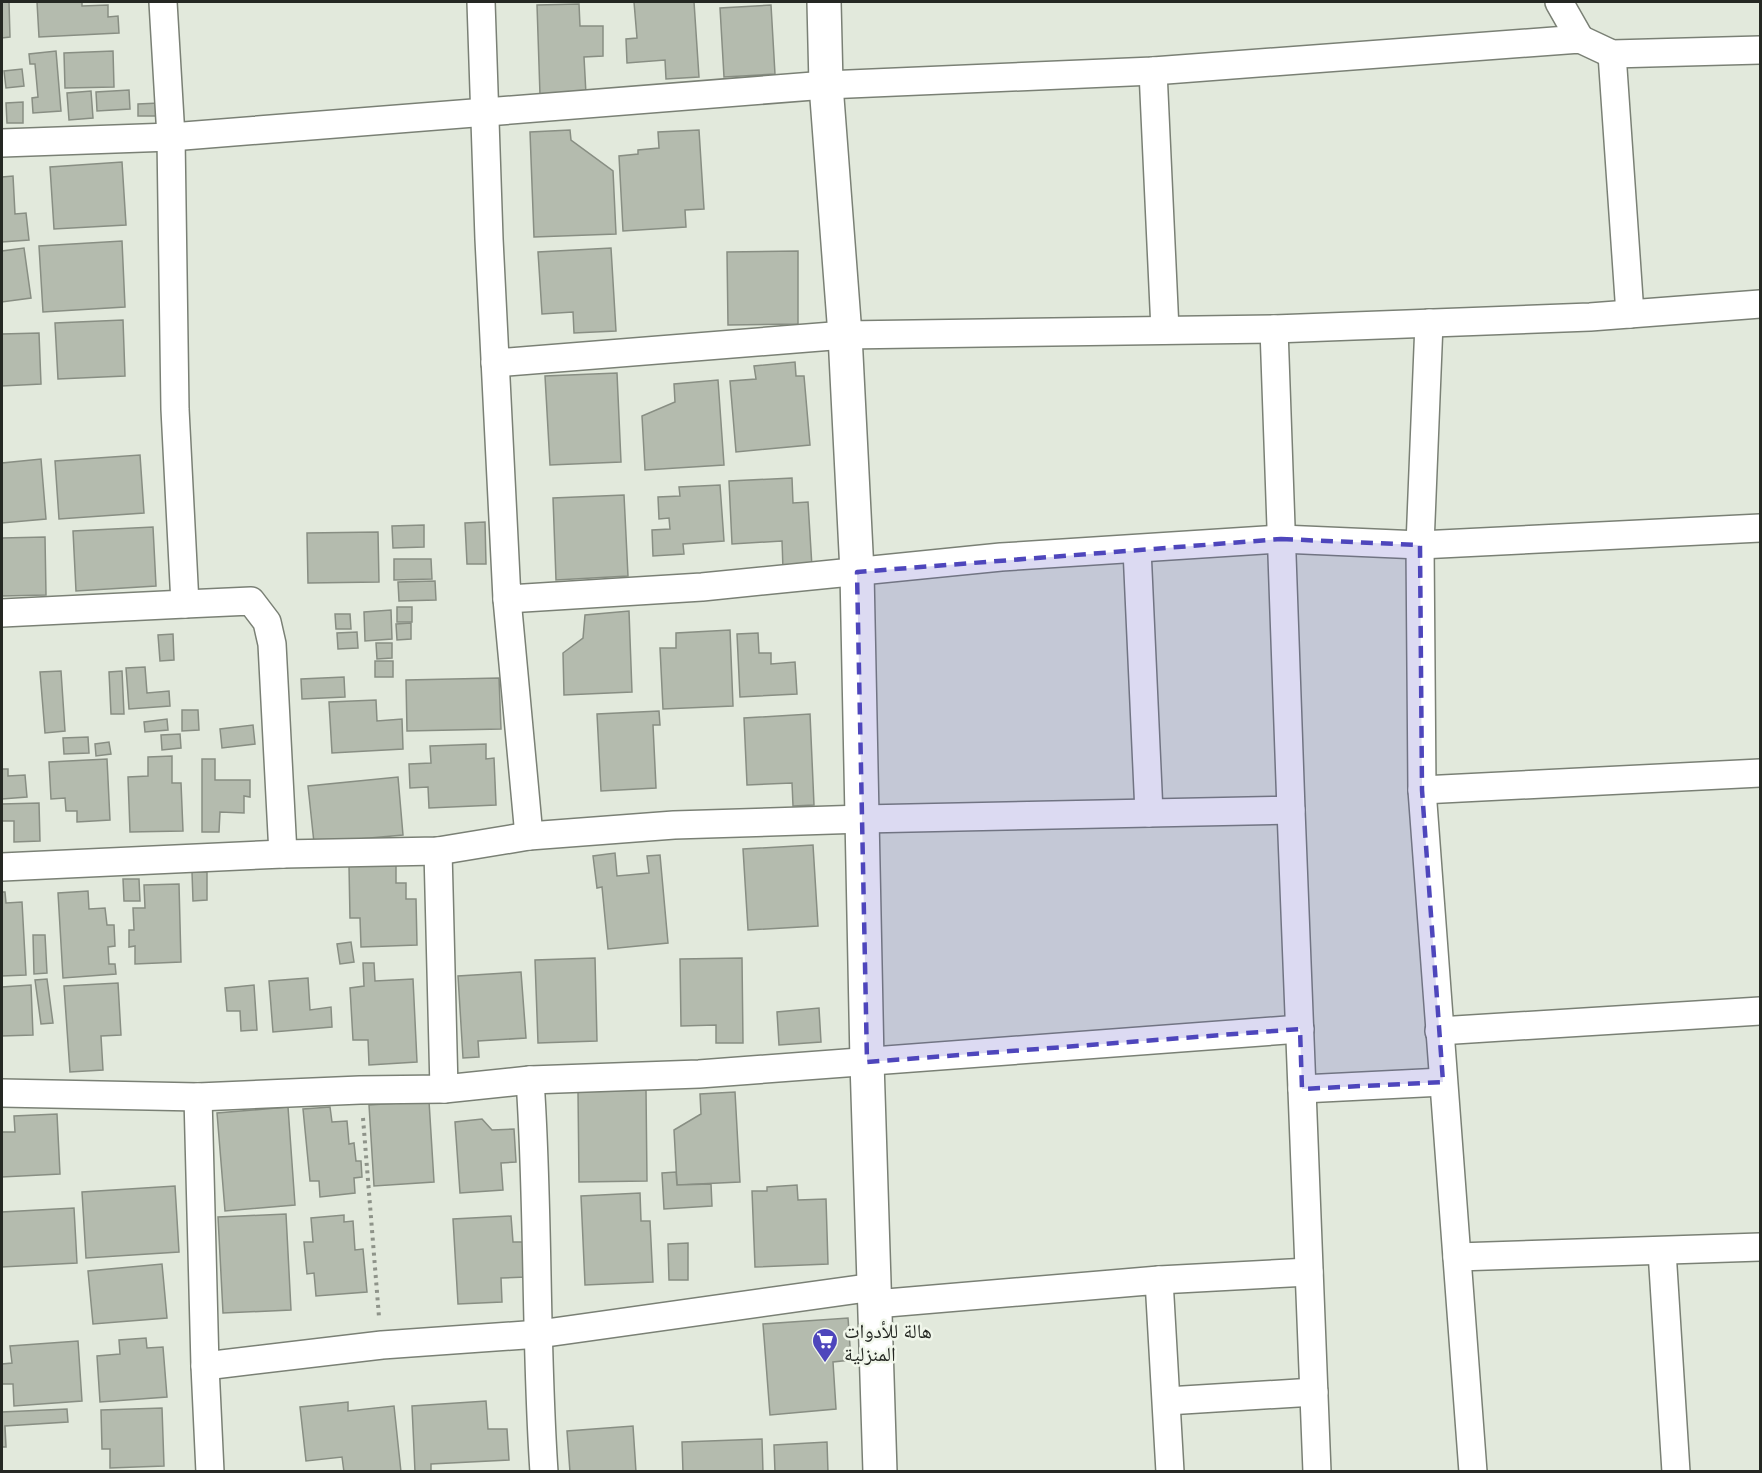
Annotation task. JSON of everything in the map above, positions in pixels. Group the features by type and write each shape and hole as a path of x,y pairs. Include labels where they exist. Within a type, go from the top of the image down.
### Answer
{"street":[{"path":"163,2 171,137 175,409 185,604"},
{"path":"481,2 507,599 529,836"},
{"path":"824,2 826,85 845,335 858,572 867,1062 880,1472"},
{"path":"1559,2 1580,39"},
{"path":"2,143 171,137 826,85 1153,71 1580,39 1612,54 1761,50"},
{"path":"1612,54 1629,314"},
{"path":"1153,71 1165,330"},
{"path":"495,363 845,335 1274,329 1590,317 1761,304"},
{"path":"1429,323 1420,545 1422,790 1473,1472"},
{"path":"1274,329 1317,1472"},
{"path":"507,599 702,587 1001,557 1281,539 1420,545 1761,528"},
{"path":"1137,549 1149,813"},
{"path":"2,613 251,601 267,622 272,644 284,854"},
{"path":"1422,790 1761,773"},
{"path":"2,867 284,854 438,851 529,836 674,825 1291,810"},
{"path":"438,851 444,1089"},
{"path":"1439,1031 1761,1011"},
{"path":"2,1093 198,1097 444,1089 530,1080 699,1074 1300,1029"},
{"path":"530,1080 534,1137 540,1422 544,1472"},
{"path":"1302,1089 1443,1082"},
{"path":"198,1097 210,1472"},
{"path":"1457,1257 1761,1247"},
{"path":"1662,1251 1676,1472"},
{"path":"205,1366 382,1345 539,1334 874,1295 1309,1272"},
{"path":"1159,1280 1170,1472"},
{"path":"1167,1401 1314,1392"}],"path":[{"path":"360,1090 382,1345"}],"highlighted area":[{"path":"1281,539 1420,545 1422,790 1443,1082 1302,1089 1300,1029 867,1062 857,572"}],"building":[{"path":"2,2 9,2 10,37 2,38"},
{"path":"37,2 82,2 82,6 108,5 108,17 118,16 119,33 39,37"},
{"path":"634,2 694,2 699,77 666,79 665,60 627,63 626,39 637,38"},
{"path":"579,4 580,26 603,26 603,56 584,57 586,94 540,95 537,5"},
{"path":"771,5 775,74 724,77 720,8"},
{"path":"56,51 61,111 33,113 32,98 38,97 35,64 30,64 29,54"},
{"path":"113,51 114,87 65,88 64,53"},
{"path":"22,69 24,86 6,88 4,71"},
{"path":"129,90 130,109 97,111 96,92"},
{"path":"91,91 93,118 69,120 67,93"},
{"path":"23,102 23,123 7,123 6,103"},
{"path":"159,103 159,116 138,116 138,104"},
{"path":"570,130 571,140 613,171 616,234 534,237 530,132"},
{"path":"699,130 704,209 685,210 686,227 623,231 619,156 638,154 638,150 659,148 658,132"},
{"path":"122,162 126,225 54,229 50,167"},
{"path":"13,176 15,214 26,213 29,240 2,242 2,177"},
{"path":"122,241 125,307 43,312 39,246"},
{"path":"24,248 31,298 2,302 2,251"},
{"path":"611,248 616,331 574,333 573,312 542,314 538,252"},
{"path":"798,251 798,324 728,325 727,252"},
{"path":"123,320 125,376 58,379 55,323"},
{"path":"39,333 41,384 2,386 2,334"},
{"path":"795,362 796,376 804,376 810,445 736,452 730,381 756,379 754,366"},
{"path":"617,373 621,462 550,465 545,376"},
{"path":"718,380 724,465 645,470 642,416 675,402 674,384"},
{"path":"140,455 144,513 59,519 55,461"},
{"path":"41,459 46,519 2,523 2,463"},
{"path":"792,478 793,503 808,502 812,567 783,569 782,541 732,544 729,481"},
{"path":"720,485 724,541 683,544 684,554 653,556 652,530 670,529 669,518 659,519 658,497 680,496 679,487"},
{"path":"624,495 628,576 556,580 553,498"},
{"path":"485,522 486,564 467,564 465,523"},
{"path":"424,525 424,547 393,548 392,526"},
{"path":"153,527 156,586 76,591 73,531"},
{"path":"378,532 379,582 308,583 307,533"},
{"path":"45,537 46,595 2,596 2,538"},
{"path":"394,559 431,559 432,579 394,580"},
{"path":"435,581 436,600 399,601 398,582"},
{"path":"397,607 412,607 412,622 397,622"},
{"path":"391,610 392,639 365,641 364,612"},
{"path":"629,611 632,692 564,695 563,653 583,638 585,615"},
{"path":"335,614 350,614 351,629 336,629"},
{"path":"411,623 411,639 397,640 396,624"},
{"path":"730,630 733,706 663,709 660,648 676,648 676,633"},
{"path":"357,632 358,648 338,649 337,633"},
{"path":"758,633 759,653 771,653 771,664 795,662 797,694 740,697 737,634"},
{"path":"173,634 174,660 160,661 158,635"},
{"path":"376,643 392,643 392,658 377,659"},
{"path":"375,661 393,661 393,677 375,677"},
{"path":"145,667 147,693 169,691 170,706 129,709 126,668"},
{"path":"61,671 65,731 45,733 40,672"},
{"path":"122,671 124,714 111,714 109,672"},
{"path":"344,677 345,697 302,699 301,679"},
{"path":"499,678 501,729 407,731 406,680"},
{"path":"376,700 377,721 402,719 403,749 332,753 329,702"},
{"path":"182,710 198,710 199,730 182,731"},
{"path":"659,711 660,725 653,725 656,788 601,791 597,714"},
{"path":"810,714 814,805 793,806 792,783 747,785 744,718"},
{"path":"167,719 168,730 145,732 144,722"},
{"path":"253,725 255,744 222,748 220,729"},
{"path":"180,734 181,748 162,750 161,735"},
{"path":"88,737 89,753 64,754 63,738"},
{"path":"109,742 111,754 96,756 95,744"},
{"path":"486,744 486,759 494,758 496,805 429,808 428,787 410,788 409,764 431,763 430,746"},
{"path":"172,756 172,783 181,783 183,831 130,832 128,777 148,776 148,757"},
{"path":"107,759 110,820 77,822 77,811 66,811 65,798 51,799 49,762"},
{"path":"202,759 215,759 215,780 250,780 250,797 244,796 244,813 220,812 219,832 202,832"},
{"path":"2,769 8,769 8,776 25,775 27,797 2,799"},
{"path":"398,777 403,835 314,843 308,786"},
{"path":"39,803 40,841 14,842 14,821 2,821 2,804"},
{"path":"813,845 818,926 748,930 743,849"},
{"path":"615,853 617,876 649,873 647,856 660,855 668,943 608,949 602,887 597,888 593,856"},
{"path":"396,864 396,883 406,883 406,899 416,899 417,945 361,947 360,918 350,918 349,866"},
{"path":"192,872 207,872 207,900 193,901"},
{"path":"123,879 139,879 140,901 124,901"},
{"path":"179,884 181,962 135,964 135,946 129,947 129,930 134,930 133,908 145,908 144,885"},
{"path":"88,891 89,909 105,908 107,925 114,925 115,946 108,947 109,964 115,964 116,974 63,978 58,893"},
{"path":"2,892 5,892 6,903 22,902 26,975 2,976"},
{"path":"33,935 45,935 47,973 34,974"},
{"path":"351,942 354,962 340,964 337,944"},
{"path":"595,958 597,1041 538,1043 535,960"},
{"path":"742,958 743,1043 716,1043 716,1025 681,1026 680,959"},
{"path":"363,963 374,963 375,981 413,979 417,1062 369,1065 368,1040 353,1040 350,988 364,986"},
{"path":"521,972 526,1038 478,1041 479,1057 463,1058 458,976"},
{"path":"308,978 310,1010 331,1007 332,1027 273,1032 269,981"},
{"path":"47,979 53,1023 41,1024 35,980"},
{"path":"118,983 121,1035 101,1036 103,1070 70,1072 64,986"},
{"path":"31,985 33,1035 2,1036 2,987"},
{"path":"254,985 257,1030 241,1031 240,1011 227,1011 225,988"},
{"path":"819,1008 821,1042 779,1045 777,1012"},
{"path":"646,1090 647,1181 579,1182 578,1091"},
{"path":"735,1092 740,1182 677,1185 674,1130 701,1114 700,1094"},
{"path":"429,1101 434,1182 374,1186 369,1105"},
{"path":"288,1107 295,1205 225,1211 217,1113"},
{"path":"330,1107 332,1122 347,1121 349,1144 354,1143 356,1161 361,1161 362,1177 354,1178 355,1193 320,1197 319,1181 310,1181 303,1109"},
{"path":"57,1114 60,1174 2,1177 2,1132 15,1132 14,1116"},
{"path":"482,1119 492,1130 514,1129 516,1162 501,1163 503,1190 460,1193 455,1122"},
{"path":"676,1172 677,1185 711,1184 712,1206 664,1209 662,1173"},
{"path":"797,1185 798,1200 826,1199 828,1264 755,1267 752,1191 767,1191 767,1187"},
{"path":"175,1186 179,1252 86,1258 82,1192"},
{"path":"640,1193 641,1221 650,1221 653,1282 585,1285 581,1196"},
{"path":"74,1208 77,1263 2,1267 2,1212"},
{"path":"286,1214 291,1310 223,1313 218,1217"},
{"path":"344,1215 344,1222 353,1221 355,1250 363,1249 367,1292 316,1296 314,1273 307,1274 304,1242 313,1242 311,1218"},
{"path":"511,1216 513,1242 524,1242 526,1277 501,1278 502,1302 458,1304 453,1219"},
{"path":"688,1243 688,1280 669,1280 668,1244"},
{"path":"162,1264 167,1318 93,1324 88,1271"},
{"path":"848,1318 851,1360 833,1362 836,1409 770,1415 763,1324"},
{"path":"146,1338 147,1348 163,1347 167,1397 100,1402 97,1356 120,1354 119,1340"},
{"path":"78,1341 82,1401 14,1406 13,1384 2,1384 2,1364 12,1363 10,1346"},
{"path":"486,1401 488,1429 507,1429 509,1460 431,1464 431,1472 415,1472 412,1406"},
{"path":"348,1402 348,1411 394,1406 401,1472 344,1472 342,1457 306,1461 300,1407"},
{"path":"162,1408 164,1466 110,1468 110,1449 102,1449 101,1410"},
{"path":"67,1409 68,1422 5,1426 6,1447 2,1447 2,1412"},
{"path":"633,1426 636,1472 570,1472 567,1431"},
{"path":"762,1439 763,1472 683,1472 682,1442"},
{"path":"827,1442 828,1472 775,1472 774,1445"}],"place":[{"name":"هالة للأدوات المنزلية","path":"825,1364"}]}
